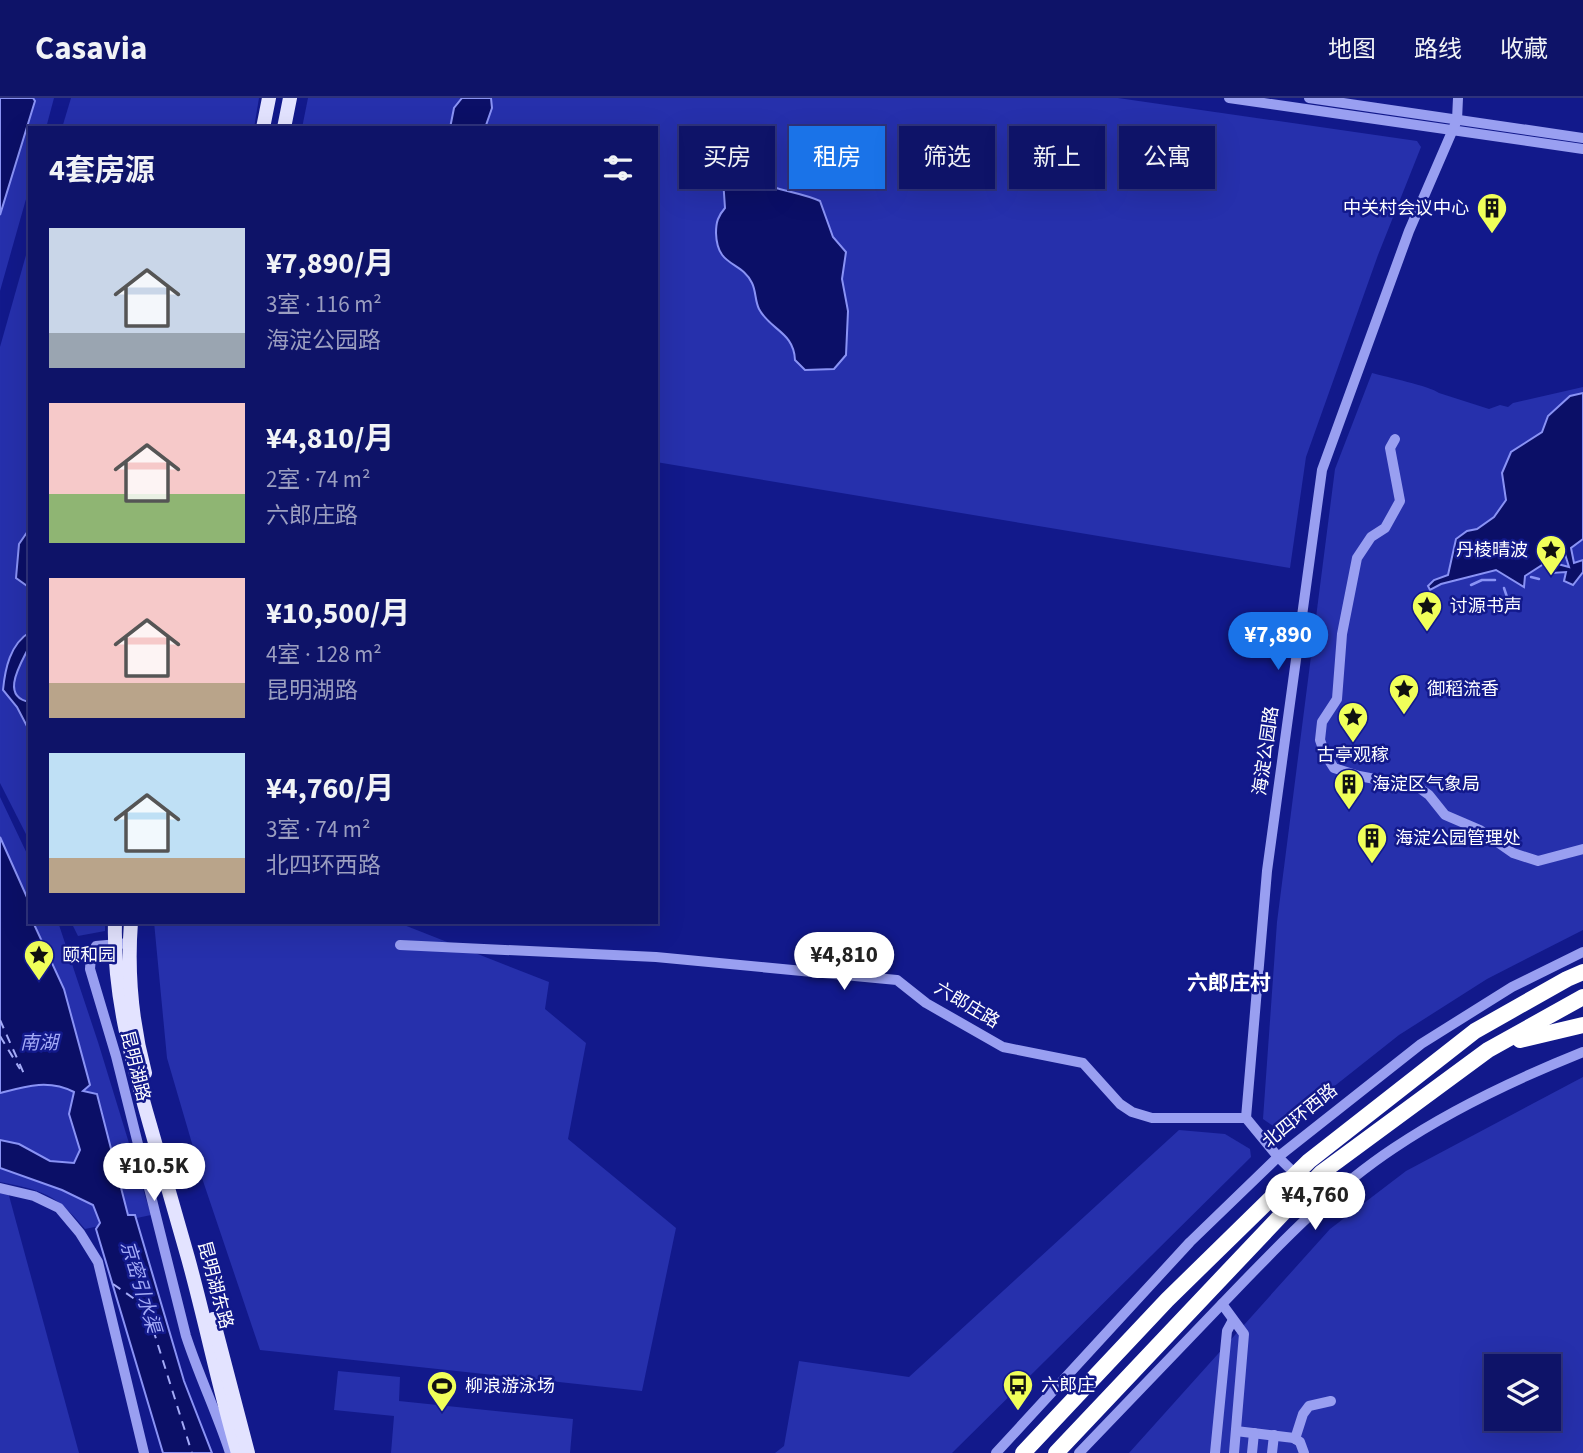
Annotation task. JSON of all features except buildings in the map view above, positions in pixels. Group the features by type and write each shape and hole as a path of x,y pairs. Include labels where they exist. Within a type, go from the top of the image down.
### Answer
{"highway":[{"path":"1023,1453 1167,1300 1309,1161 1475,1031 1583,970"},
{"path":"1056,1453 1321,1173 1488,1050 1583,997"},
{"path":"1488,1050 1583,1023"}],"main road":[{"path":"263,126 269,98"},
{"path":"284,126 290,98"},
{"name":"昆明湖东路","path":"117,924 128,970 141,1058 248,1453"},
{"name":"昆明湖东路","path":"130,924 122,943 122,1015 131,1059 202,1309 223,1403 238,1453"}],"street":[{"path":"1229,98 1583,138"},
{"path":"1309,98 1583,149"},
{"path":"1451,98 1453,123"},
{"path":"1453,123 1458,98"},
{"name":"海淀公园路","path":"1246,1118 1267,871 1322,470 1409,231 1453,123"},
{"path":"1395,439 1390,448 1400,501 1385,528 1371,537 1357,558 1342,634 1336,699 1322,722 1320,740 1325,754 1334,768 1359,776 1418,787 1429,795 1445,815 1480,830 1513,853 1538,861 1583,849"},
{"name":"昆明湖路","path":"122,943 96,946 91,956 90,969 116,1056 186,1336 197,1372 219,1420 230,1453"},
{"name":"六郎庄路","path":"400,946 656,957 897,979 926,1003 1003,1047 1083,1063 1119,1104 1132,1112 1152,1118 1246,1118"},
{"name":"北四环西路","path":"996,1453 1190,1242 1278,1157 1421,1044 1512,986 1583,952"},
{"path":"1079,1453 1282,1241 1324,1202 1394,1148 1460,1109 1583,1052"},
{"path":"1246,1118 1278,1157 1324,1202"},
{"path":"0,1188 34,1196 59,1208 80,1233 98,1262 144,1453"},
{"path":"1222,1304 1244,1334 1234,1453"},
{"path":"1215,1453 1227,1331 1233,1320"},
{"path":"1295,1439 1303,1414 1309,1406 1331,1401"},
{"path":"1236,1431 1295,1439 1300,1442 1304,1453"},
{"path":"1252,1453 1254,1433"},
{"path":"1272,1453 1273,1435"}],"shaded area":[{"path":"0,98 54,98 47,126 28,126 28,192 0,291"},
{"path":"71,98 259,98 254,126 63,126"},
{"path":"308,98 1118,98 1417,141 1421,147 1378,255 1306,457 1290,568 658,462 658,126 302,126"},
{"path":"28,248 28,838 0,783 0,347"},
{"path":"1372,373 1489,409 1500,405 1508,407 1513,403 1583,387 1583,930 1487,979 1399,1035 1279,1130 1263,1119 1277,922 1335,469"},
{"name":"颐和园","path":"0,797 28,856 28,924 59,924 151,1215 85,1229 66,1208 48,1196 0,1182"},
{"path":"72,924 105,924 105,931 78,936"},
{"path":"154,924 404,924 549,982 545,1009 586,1043 568,1139 676,1228 642,1391 260,1350 203,1181 167,1058"},
{"path":"1583,1077 1583,1453 1129,1453 1330,1229 1406,1171"},
{"path":"1179,1130 1225,1134 1250,1149 1251,1157 952,1453 775,1453 784,1446 799,1361 909,1377"},
{"path":"0,1191 8,1192 79,1453 0,1453"},
{"name":"柳浪游泳场","path":"338,1371 400,1377 399,1401 573,1419 570,1453 391,1453 394,1416 334,1410"}],"water":[{"path":"0,98 33,98 35,101 0,215"},
{"path":"462,98 491,98 492,108 486,126 450,126 454,108"},
{"path":"775,188 820,201 833,237 846,252 842,279 848,311 846,355 834,369 805,370 795,360 794,351 786,337 759,309 753,286 747,276 720,252 716,229 725,208 724,189"},
{"path":"1583,393 1583,539 1571,548 1574,563 1583,560 1583,572 1573,585 1564,581 1566,572 1552,573 1554,563 1569,567 1565,554 1525,576 1524,587 1496,570 1441,584 1430,590 1428,586 1434,580 1448,575 1456,539 1494,517 1506,500 1502,473 1511,452 1542,432 1548,416 1570,396"},
{"path":"28,531 28,587 16,578 19,544"},
{"path":"28,633 28,649 17,671 14,687 16,694 28,701 28,728 17,707 3,690 13,650"},
{"path":"0,837 28,900 28,924 34,924 64,989 90,1085 83,1091 97,1094 128,1215 135,1215 184,1381 212,1453 163,1453 96,1229 100,1223 93,1205 62,1190 0,1168 0,1140 19,1144 50,1161 74,1163 80,1150 69,1114 74,1092 46,1085 0,1093"}],"waterway":[{"path":"1531,577 1539,579"},
{"path":"1471,585 1482,580 1495,580"},
{"path":"1504,588 1508,600"}],"ferry route":[{"path":"0,1020 25,1076"},
{"path":"0,1036 20,1069"},
{"path":"113,1284 146,1307 192,1453"}],"place":[{"name":"中关村会议中心","path":"1492,235"},
{"name":"丹棱晴波","path":"1551,577"},
{"name":"讨源书声","path":"1427,633"},
{"name":"御稻流香","path":"1404,716"},
{"name":"古亭观稼","path":"1353,744"},
{"name":"海淀区气象局","path":"1349,811"},
{"name":"海淀公园管理处","path":"1372,865"},
{"name":"颐和园","path":"39,982"},
{"name":"六郎庄","path":"1018,1412"},
{"name":"柳浪游泳场","path":"442,1413"}],"district":[{"name":"六郎庄村","path":"1229,983"}],"water label":[{"name":"南湖","path":"39,1043"},
{"name":"京密引水渠","path":"140,1287"}]}
